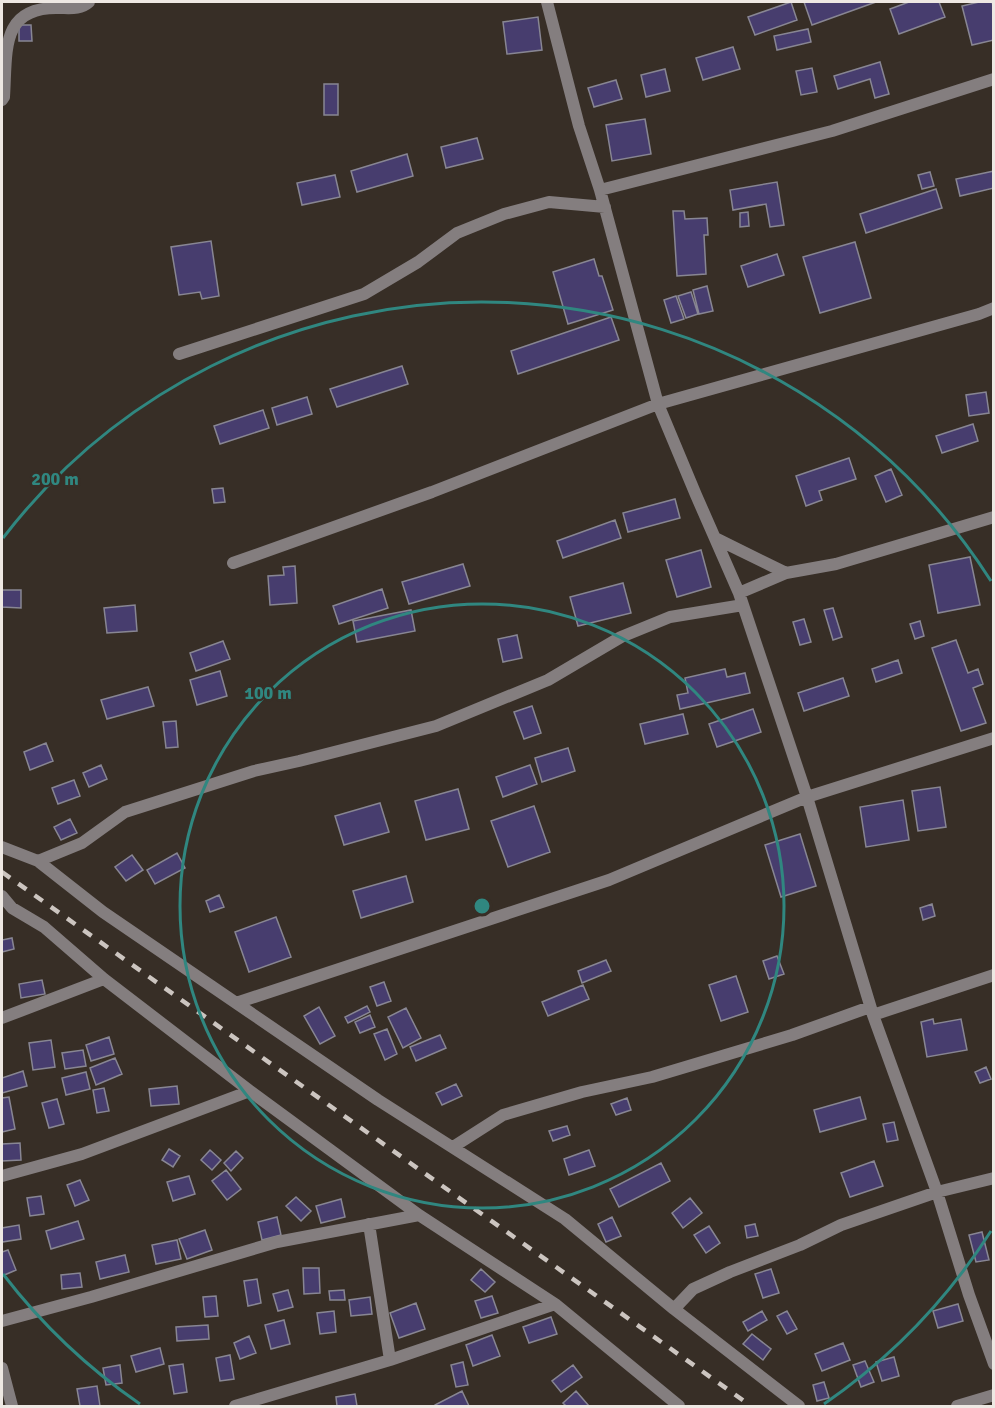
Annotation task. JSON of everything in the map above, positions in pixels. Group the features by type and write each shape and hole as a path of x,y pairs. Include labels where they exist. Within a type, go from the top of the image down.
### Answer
{"street":[{"path":"2,100 6,44 11,25 19,16 56,8 73,9 89,2"},
{"path":"547,2 579,126 605,207 658,404 741,599 807,797 872,1011 938,1191 969,1295 993,1364"},
{"path":"600,190 832,130 993,79"},
{"path":"179,354 364,294 418,262 457,233 504,214 549,202 605,207"},
{"path":"232,562 432,492 658,404 979,314 993,308"},
{"path":"38,861 82,843 125,812 254,771 436,726 548,680 621,637 670,617 741,599 786,573 836,564 993,518"},
{"path":"714,538 786,573"},
{"path":"236,1003 609,880 807,797 993,738"},
{"path":"2,847 38,861 103,912 378,1100 565,1219 674,1309 799,1407"},
{"path":"2,896 12,908 44,927 104,979 250,1091 419,1215 555,1304 679,1407"},
{"path":"453,1147 503,1115 582,1092 652,1077 993,975"},
{"path":"2,1018 104,979"},
{"path":"2,1176 82,1155 250,1091"},
{"path":"674,1309 693,1289 800,1245 841,1225 938,1191 993,1178"},
{"path":"2,1321 277,1242 419,1215"},
{"path":"369,1224 390,1360"},
{"path":"236,1407 276,1401 555,1304"},
{"path":"2,1368 12,1407"},
{"path":"957,1407 993,1395"}],"building":[{"path":"791,2 797,20 755,35 748,17"},
{"path":"804,2 876,2 812,25"},
{"path":"909,2 939,2 945,17 899,34 890,9"},
{"path":"992,2 994,40 972,45 962,6"},
{"path":"538,17 542,50 507,54 503,22"},
{"path":"19,25 31,25 32,41 19,41"},
{"path":"808,29 811,42 777,50 774,36"},
{"path":"733,47 740,69 703,80 696,58"},
{"path":"880,62 889,94 875,98 870,79 838,89 834,76"},
{"path":"812,68 817,92 801,95 796,71"},
{"path":"665,69 670,91 646,97 641,75"},
{"path":"616,80 622,99 594,107 588,88"},
{"path":"324,84 338,84 338,115 324,115"},
{"path":"645,119 651,154 612,161 606,125"},
{"path":"477,138 483,159 446,168 441,147"},
{"path":"407,154 413,176 357,192 351,171"},
{"path":"994,171 994,188 960,196 956,179"},
{"path":"930,172 934,186 922,189 918,175"},
{"path":"335,175 340,197 302,205 297,183"},
{"path":"777,182 784,225 770,227 766,204 733,210 730,190"},
{"path":"936,189 942,208 866,233 860,214"},
{"path":"673,211 684,211 685,219 707,218 708,235 704,235 706,274 677,276"},
{"path":"748,212 749,226 740,227 740,213"},
{"path":"211,241 219,296 202,299 200,292 179,295 171,247"},
{"path":"855,242 871,298 820,313 803,257"},
{"path":"777,254 784,275 748,287 741,266"},
{"path":"594,259 613,310 568,324 553,272"},
{"path":"707,286 713,311 699,314 693,290"},
{"path":"691,292 698,314 686,318 678,296"},
{"path":"676,296 684,319 671,323 664,300"},
{"path":"611,317 619,340 518,374 511,351"},
{"path":"402,366 408,384 337,407 330,389"},
{"path":"986,392 989,413 969,416 966,395"},
{"path":"307,397 312,414 277,425 272,408"},
{"path":"263,410 269,428 220,444 214,426"},
{"path":"973,424 978,441 942,453 936,436"},
{"path":"849,458 856,479 819,491 822,500 806,506 796,476"},
{"path":"891,469 902,495 886,502 875,476"},
{"path":"223,488 225,502 214,503 212,489"},
{"path":"675,499 680,518 628,532 623,513"},
{"path":"615,520 621,538 563,558 557,541"},
{"path":"701,550 711,587 677,597 666,560"},
{"path":"970,557 980,605 938,613 929,565"},
{"path":"463,564 470,586 409,604 402,582"},
{"path":"295,566 297,603 270,605 268,576 284,575 283,567"},
{"path":"623,583 631,613 578,626 570,597"},
{"path":"382,589 388,608 339,624 333,606"},
{"path":"2,590 21,590 21,608 2,607"},
{"path":"135,605 137,631 107,633 104,608"},
{"path":"833,608 842,637 833,640 824,610"},
{"path":"411,610 415,631 357,642 353,621"},
{"path":"804,619 811,642 800,645 793,622"},
{"path":"920,621 924,636 915,639 910,624"},
{"path":"517,635 522,658 503,662 498,639"},
{"path":"956,640 968,673 978,669 983,684 973,688 986,723 961,731 932,648"},
{"path":"223,641 230,659 196,671 190,653"},
{"path":"898,660 902,673 876,682 872,669"},
{"path":"725,669 727,677 745,673 750,693 680,709 677,695 688,693 685,678"},
{"path":"220,671 227,696 197,705 190,680"},
{"path":"843,678 849,696 804,711 798,693"},
{"path":"148,687 154,706 107,719 101,700"},
{"path":"532,706 541,733 524,739 514,712"},
{"path":"753,709 761,732 717,747 709,724"},
{"path":"683,714 688,734 645,744 640,724"},
{"path":"176,721 178,747 166,748 163,722"},
{"path":"46,743 53,761 30,770 24,752"},
{"path":"568,748 575,771 542,782 535,758"},
{"path":"101,765 107,779 89,787 83,773"},
{"path":"530,765 537,784 503,797 496,777"},
{"path":"74,780 80,796 58,804 52,788"},
{"path":"940,787 946,827 918,831 912,791"},
{"path":"458,789 469,829 426,840 415,801"},
{"path":"903,800 909,840 866,847 860,807"},
{"path":"380,803 389,832 344,845 335,816"},
{"path":"534,806 550,852 508,867 491,821"},
{"path":"70,819 77,833 61,840 54,827"},
{"path":"800,834 816,886 781,897 765,845"},
{"path":"177,853 185,868 155,884 147,870"},
{"path":"132,855 143,870 126,881 115,867"},
{"path":"406,876 413,902 361,918 353,891"},
{"path":"219,895 224,907 210,912 206,901"},
{"path":"932,904 935,916 923,920 920,908"},
{"path":"276,917 291,957 249,972 235,932"},
{"path":"12,938 14,949 2,952 2,940"},
{"path":"777,956 784,974 769,979 763,961"},
{"path":"606,960 611,971 582,983 578,971"},
{"path":"736,976 748,1012 721,1021 709,985"},
{"path":"42,980 45,994 21,998 19,984"},
{"path":"384,982 391,1001 377,1006 370,987"},
{"path":"583,985 589,999 548,1016 542,1002"},
{"path":"367,1006 370,1012 348,1023 345,1017"},
{"path":"319,1007 335,1036 320,1044 304,1016"},
{"path":"406,1008 421,1038 403,1048 388,1017"},
{"path":"370,1015 375,1027 360,1033 355,1022"},
{"path":"933,1019 934,1024 961,1019 967,1050 927,1057 921,1022"},
{"path":"387,1029 397,1054 385,1060 374,1034"},
{"path":"440,1035 446,1048 416,1061 410,1047"},
{"path":"109,1037 114,1054 91,1061 86,1045"},
{"path":"51,1040 55,1067 33,1070 29,1043"},
{"path":"83,1050 86,1066 65,1069 62,1053"},
{"path":"115,1058 122,1074 96,1085 90,1068"},
{"path":"986,1067 991,1079 980,1083 975,1072"},
{"path":"23,1071 27,1086 2,1093 2,1078"},
{"path":"86,1072 90,1089 66,1095 62,1078"},
{"path":"456,1084 462,1096 442,1105 436,1093"},
{"path":"177,1086 179,1104 151,1106 149,1089"},
{"path":"104,1088 109,1111 97,1113 93,1090"},
{"path":"9,1097 15,1129 2,1132 2,1098"},
{"path":"860,1097 866,1119 820,1132 814,1110"},
{"path":"627,1098 631,1110 616,1115 611,1104"},
{"path":"57,1099 64,1124 49,1128 42,1103"},
{"path":"894,1122 898,1140 887,1142 883,1124"},
{"path":"567,1126 570,1135 553,1141 549,1131"},
{"path":"20,1143 21,1160 2,1161 2,1144"},
{"path":"169,1149 180,1156 173,1167 162,1160"},
{"path":"210,1150 221,1160 212,1170 201,1160"},
{"path":"589,1150 595,1166 569,1175 564,1159"},
{"path":"236,1151 243,1158 231,1171 224,1163"},
{"path":"874,1161 883,1186 850,1197 841,1173"},
{"path":"661,1163 670,1181 619,1207 610,1189"},
{"path":"226,1170 241,1189 227,1200 212,1181"},
{"path":"189,1176 195,1194 173,1201 167,1182"},
{"path":"80,1180 89,1200 75,1206 67,1185"},
{"path":"41,1196 44,1214 30,1216 27,1198"},
{"path":"296,1197 311,1211 301,1221 286,1206"},
{"path":"690,1198 702,1213 683,1228 672,1213"},
{"path":"341,1199 345,1217 321,1223 316,1206"},
{"path":"277,1217 281,1235 262,1240 258,1222"},
{"path":"612,1217 621,1236 606,1242 598,1224"},
{"path":"78,1221 84,1239 51,1249 46,1231"},
{"path":"755,1224 758,1236 747,1238 745,1226"},
{"path":"19,1225 21,1239 2,1242 2,1228"},
{"path":"709,1226 720,1243 706,1253 694,1235"},
{"path":"205,1230 212,1250 187,1259 179,1239"},
{"path":"982,1232 989,1260 976,1262 969,1235"},
{"path":"177,1240 181,1259 156,1264 152,1245"},
{"path":"8,1250 16,1270 2,1276 2,1252"},
{"path":"125,1255 129,1272 100,1279 96,1262"},
{"path":"303,1268 319,1268 320,1293 304,1294"},
{"path":"481,1269 495,1282 485,1292 471,1280"},
{"path":"771,1269 779,1293 763,1298 755,1274"},
{"path":"80,1273 82,1287 62,1289 61,1275"},
{"path":"257,1279 261,1303 248,1306 244,1281"},
{"path":"288,1290 293,1307 278,1311 273,1294"},
{"path":"344,1290 345,1300 330,1300 329,1291"},
{"path":"216,1296 218,1316 205,1317 203,1297"},
{"path":"492,1296 498,1313 481,1318 475,1301"},
{"path":"370,1297 372,1314 351,1316 349,1300"},
{"path":"416,1303 425,1329 399,1338 390,1313"},
{"path":"958,1304 963,1321 938,1328 933,1311"},
{"path":"334,1311 336,1332 320,1334 317,1313"},
{"path":"762,1311 767,1320 748,1331 743,1322"},
{"path":"787,1311 797,1329 787,1334 777,1316"},
{"path":"551,1317 557,1334 529,1343 523,1327"},
{"path":"284,1320 290,1344 271,1349 265,1325"},
{"path":"208,1325 209,1339 177,1341 176,1327"},
{"path":"752,1334 771,1349 763,1360 743,1344"},
{"path":"492,1335 500,1356 473,1366 466,1345"},
{"path":"249,1336 256,1353 240,1359 234,1343"},
{"path":"843,1343 850,1360 822,1371 815,1354"},
{"path":"160,1348 164,1364 136,1372 131,1356"},
{"path":"230,1355 234,1379 220,1381 216,1358"},
{"path":"894,1357 899,1376 882,1381 876,1362"},
{"path":"865,1361 874,1382 861,1387 853,1365"},
{"path":"463,1362 468,1385 456,1387 451,1365"},
{"path":"183,1364 187,1392 174,1394 169,1366"},
{"path":"120,1365 122,1383 106,1385 103,1368"},
{"path":"573,1365 582,1377 561,1392 552,1381"},
{"path":"824,1382 829,1398 817,1401 813,1385"},
{"path":"97,1386 100,1406 80,1406 77,1389"},
{"path":"462,1391 469,1406 435,1406 435,1405"},
{"path":"576,1391 589,1406 566,1406 563,1403"},
{"path":"355,1394 357,1406 337,1406 336,1397"}],"railway":[{"path":"2,872 751,1406"}]}
